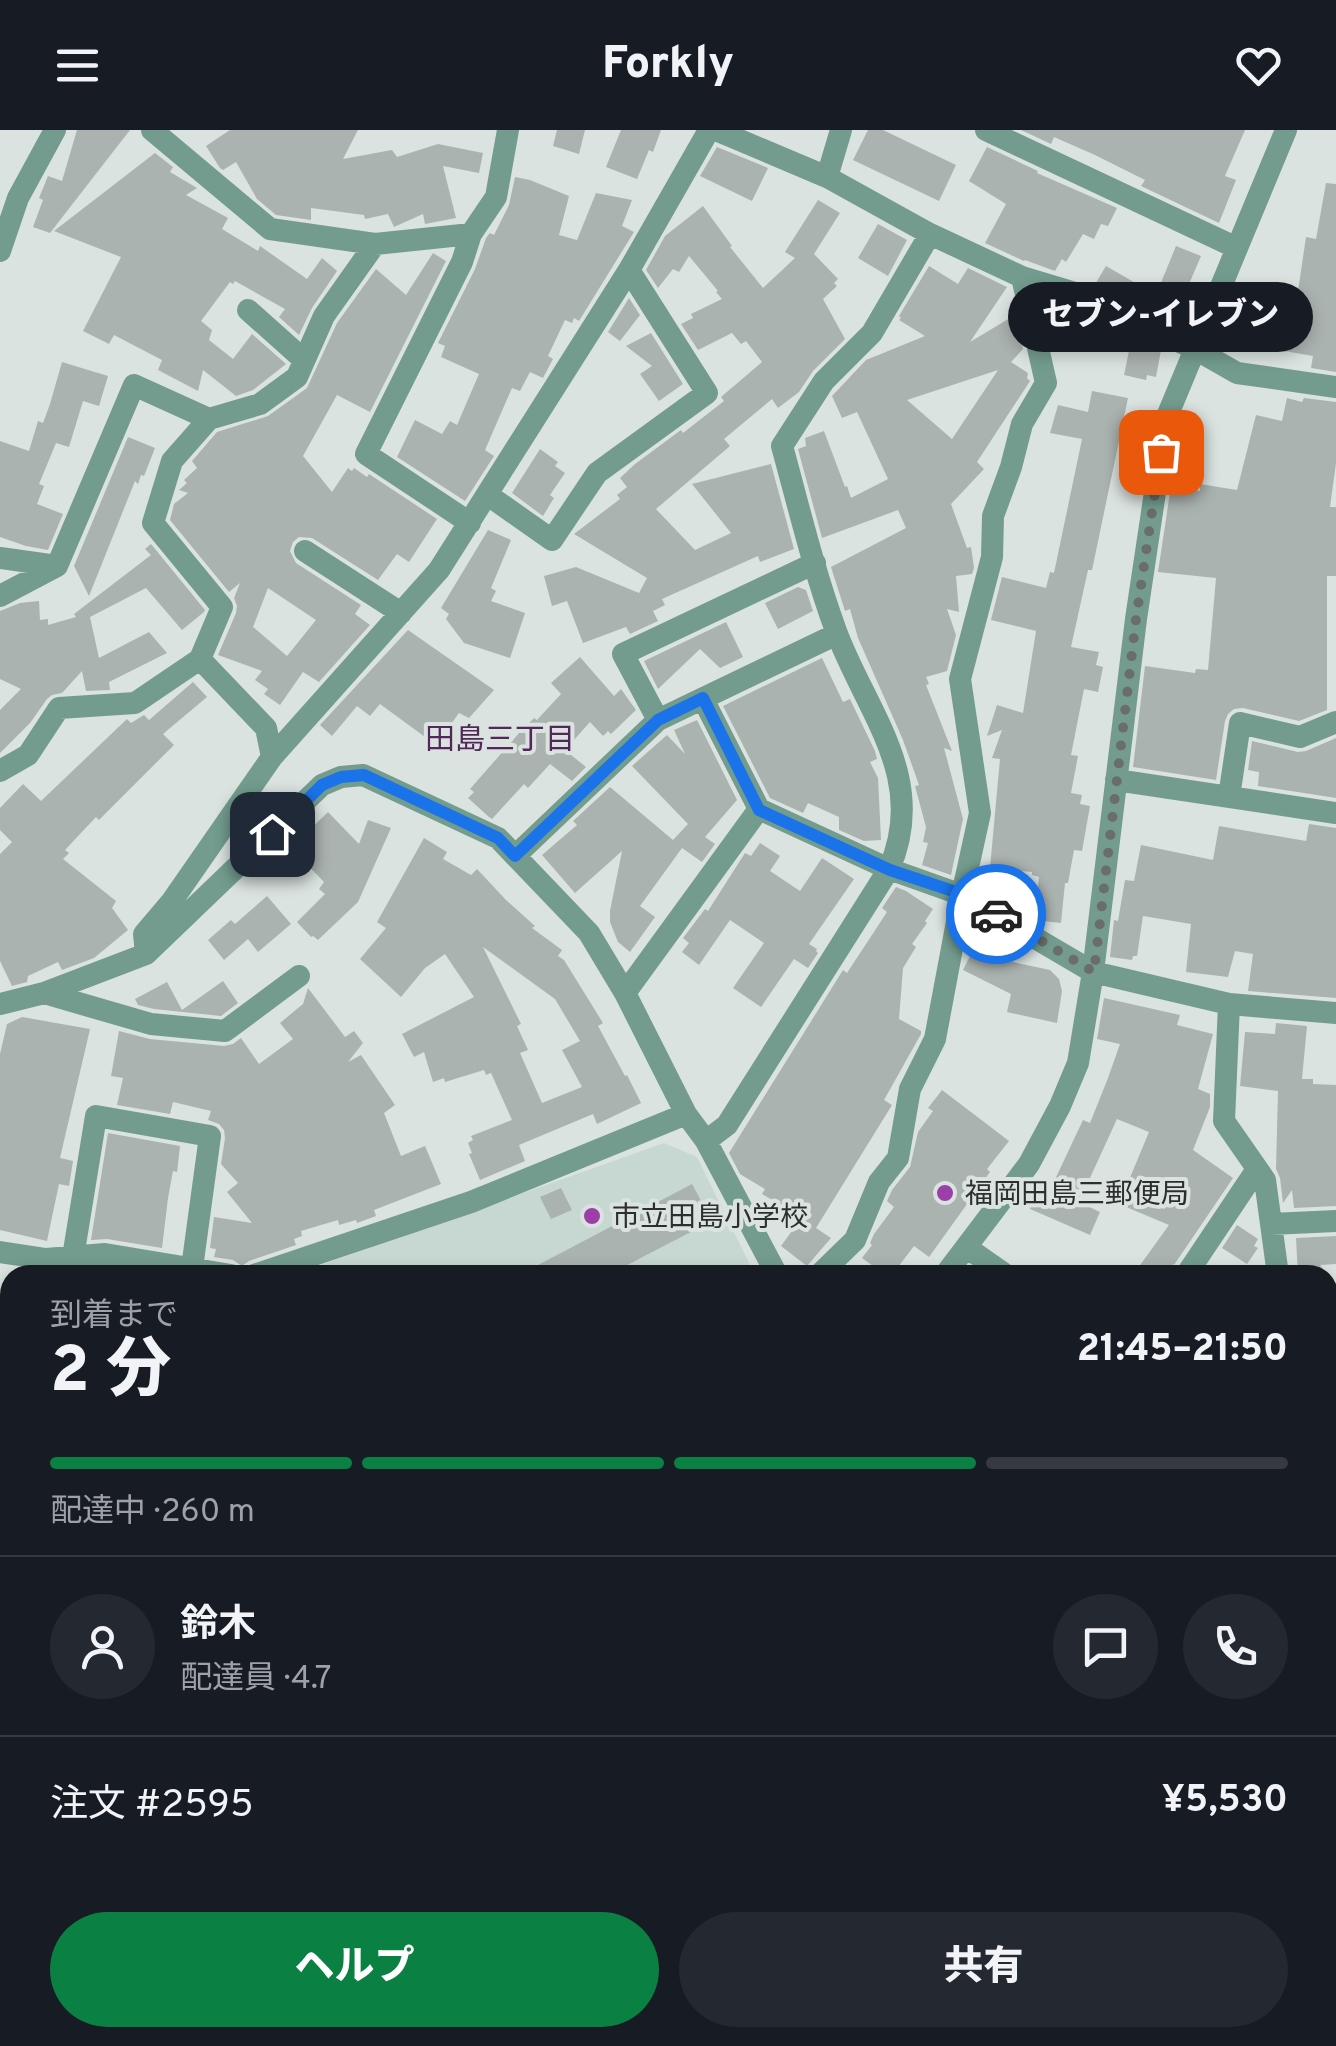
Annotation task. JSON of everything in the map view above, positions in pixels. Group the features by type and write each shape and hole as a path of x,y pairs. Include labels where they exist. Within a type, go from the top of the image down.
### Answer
{"street":[{"path":"0,251 9,198 55,130"},
{"path":"152,130 270,230 376,244 471,234"},
{"path":"470,523 366,454 462,262 471,234 496,196 508,130"},
{"path":"146,954 144,934 172,902 272,756 439,570 713,130 747,136 930,234 1022,277 1072,292 1195,349 1237,374 1336,387"},
{"path":"827,177 840,130"},
{"path":"986,130 1237,248"},
{"path":"952,1265 1029,1164 1078,1063 1094,972 1136,619 1166,419 1286,130"},
{"path":"706,1142 728,1125 890,870 900,846 902,785 882,727 836,634 782,446 824,381 872,334 930,234"},
{"path":"0,771 28,755 59,708 135,702 200,660 222,608 153,523 172,462 209,418 260,404 296,377 324,316 376,244"},
{"path":"488,495 552,540 597,473 707,394 629,270"},
{"path":"830,1265 855,1240 879,1182 898,1158 910,1089 935,1039 980,813 960,680 992,557 993,516 1012,467 1022,424 1046,383 1022,277"},
{"path":"248,310 304,360"},
{"path":"0,596 57,566 134,384 209,418"},
{"path":"304,551 401,613"},
{"path":"0,558 57,566"},
{"path":"658,720 623,654 814,563"},
{"path":"515,856 658,720 836,634"},
{"path":"200,660 266,728 272,756"},
{"path":"703,698 759,810 890,870 962,894 1094,972 1229,1004 1336,1013"},
{"path":"1230,797 1240,723 1300,737 1336,722"},
{"path":"0,1005 44,993 146,954 322,785 341,777 364,775 498,838 589,933 773,1265"},
{"path":"1116,780 1336,813"},
{"path":"625,993 759,810"},
{"path":"44,993 151,1024 224,1031 299,976"},
{"path":"1229,1004 1224,1122 1265,1180 1277,1265"},
{"path":"284,1265 472,1202 686,1114"},
{"path":"73,1257 96,1116 210,1136 192,1265"},
{"path":"1193,1265 1257,1169"},
{"path":"1271,1224 1336,1221"},
{"path":"966,1247 992,1265"},
{"path":"0,1252 46,1259 105,1254 173,1265"}],"shaded area":[{"name":"市立田島小学校","path":"664,1143 697,1157 750,1265 321,1265"}],"building":[{"path":"77,130 130,130 50,233 33,227 48,176 62,181"},
{"path":"230,130 358,130 343,159 392,150 397,157 438,144 483,153 479,173 443,166 456,218 425,224 423,214 394,227 388,214 365,219 364,215 311,208 311,220 276,215 257,199 236,162 220,168 206,146"},
{"path":"557,130 585,130 579,154 553,146"},
{"path":"621,130 661,130 637,179 606,167"},
{"path":"868,130 883,130 956,165 939,201 853,160"},
{"path":"1021,130 1245,130 1225,176 1236,180 1219,223 1141,186 1145,180 1095,155 1054,137 1051,144"},
{"path":"717,147 768,168 752,201 700,176"},
{"path":"987,147 1117,208 1108,226 1101,224 1094,239 1083,234 1066,262 1062,259 1055,271 985,243 1006,204 969,181"},
{"path":"155,153 173,167 170,172 197,188 186,195 228,218 222,229 258,251 260,246 307,279 322,258 337,271 299,335 279,317 285,309 235,281 230,282 201,321 212,330 209,340 233,359 252,334 286,364 253,390 236,396 203,370 198,391 158,370 162,360 114,335 109,344 83,331 121,257 54,231"},
{"path":"515,177 569,196 559,235 577,240 596,193 632,200 622,226 634,232 579,321 565,320 548,356 553,359 543,378 530,372 520,391 512,388 485,450 494,456 465,501 397,457 415,420 442,434 450,421 457,425 479,374 441,357 445,346 438,343 486,238 490,233 494,235 509,205"},
{"path":"1326,183 1336,184 1336,372 1311,368 1313,356 1228,341 1242,290 1292,300 1293,291 1298,291 1306,237 1316,239"},
{"path":"818,200 840,213 814,254 838,279 834,283 837,286 823,299 845,339 813,371 799,392 778,408 772,399 724,439 730,446 656,509 695,550 731,533 692,484 771,464 794,549 760,562 758,556 662,599 665,605 653,611 658,621 630,634 626,627 583,643 567,601 552,606 544,576 576,567 639,593 647,578 574,534 620,499 617,495 627,487 620,478 635,464 724,401 721,397 762,362 746,341 741,344 732,333 698,350 681,324 693,318 691,314 722,299 689,256 679,272 673,269 658,288 646,270 665,236 703,206 763,288 795,258 785,252"},
{"path":"878,224 907,240 888,276 858,258"},
{"path":"1176,246 1201,256 1175,317 1151,307"},
{"path":"433,253 446,261 370,412 337,395 303,456 332,492 348,468 354,468 437,519 409,562 397,554 378,580 312,538 299,537 293,542 290,551 296,563 361,605 355,614 370,625 319,682 303,672 280,705 264,694 268,689 255,680 262,671 218,655 236,613 234,598 240,583 229,592 170,520 174,504 188,493 179,490 197,468 192,461 217,432 268,416 307,388 337,323 376,269 406,295","holes":["268,588 316,620 287,656 253,627"]},
{"path":"929,266 958,284 968,268 1007,287 970,342 1015,315 1023,349 1011,362 1028,373 1030,381 977,462 984,469 951,504 967,548 971,547 974,568 972,574 956,576 959,612 947,609 956,635 947,671 926,677 926,685 952,751 944,748 963,819 951,875 922,865 928,843 923,842 926,827 915,786 919,785 858,638 850,609 845,611 831,567 906,528 898,510 822,538 798,449 806,446 805,438 824,431 851,498 888,479 857,412 842,418 832,396 866,360 925,336 899,320","holes":["998,370 952,439 907,400"]},
{"path":"1106,266 1146,289 1139,307 1094,286"},
{"path":"629,298 640,315 620,341 608,332"},
{"path":"1042,299 1053,308 1075,313 1055,344 1052,343"},
{"path":"1082,313 1128,335 1122,352 1077,334"},
{"path":"651,333 683,384 659,401 640,374 652,366 626,346"},
{"path":"1131,341 1161,350 1156,377 1147,375 1146,380 1124,375"},
{"path":"62,362 108,376 99,406 83,401 69,447 56,443 39,484 44,486 37,504 63,514 48,550 0,537 0,441 29,451 38,421 43,423"},
{"path":"1092,391 1128,398 1092,570 1088,570 1071,647 1099,652 1096,665 1103,667 1098,692 1084,689 1071,755 1078,756 1071,793 1082,795 1080,804 1090,806 1082,851 1074,850 1065,883 1061,923 1034,920 1039,877 1032,872 990,868 1000,759 992,758 1002,730 987,736 997,705 1023,713 1036,631 991,620 1002,577 1046,588 1050,572 1054,573 1082,439 1050,433 1058,405 1088,412"},
{"path":"1287,398 1336,402 1336,463 1330,507 1336,507 1336,576 1327,576 1327,710 1299,721 1234,709 1225,721 1216,780 1133,767 1145,666 1195,673 1196,669 1208,670 1216,578 1158,572 1171,486 1200,491 1200,484 1237,490 1256,415 1282,421"},
{"path":"128,437 155,448 144,476 138,484 135,481 89,596 74,566"},
{"path":"540,449 558,462 555,466 565,473 550,495 554,498 543,516 512,493"},
{"path":"488,530 511,540 491,588 496,591 491,601 525,613 510,658 464,643 446,619 449,614 441,608"},
{"path":"151,544 204,612 182,630 146,588 90,617 99,658 149,632 167,653 109,682 110,690 86,691 82,671 62,693 47,699 0,753 0,710 21,689 0,679 0,611 39,601 40,620 48,619 48,625 76,617 74,614 151,555 145,549"},
{"path":"798,587 806,590 813,611 778,629 765,603"},
{"path":"726,622 743,657 720,668 700,649 658,689 644,661"},
{"path":"408,630 494,690 469,718 459,713 436,745 380,704 370,716 357,706 332,736 320,725"},
{"path":"580,657 614,696 621,689 636,710 611,734 608,731 603,736 590,722 565,750 586,767 572,781 550,764 528,788 524,784 492,819 468,798 474,792 470,789 520,732 561,694 551,683"},
{"path":"822,658 843,702 850,699 875,751 877,759 870,762 878,778 881,840 864,841 839,830 839,817 808,803 803,813 770,798 723,706"},
{"path":"193,682 207,697 163,734 174,745 65,850 69,853 63,859 116,901 112,908 128,930 94,958 62,970 58,962 28,976 27,982 12,986 0,961 0,854 12,842 0,830 0,808 23,784 41,801 127,719 131,723 144,715 149,720"},
{"path":"697,720 737,800 705,837 715,844 702,862 682,848 640,906 655,917 630,952 618,942 610,922 622,851 575,893 542,855 577,825 573,821 610,787 673,840 688,824 632,766 667,735 685,754 674,730"},
{"path":"1336,738 1336,798 1258,786 1259,772 1248,770 1252,741 1298,752"},
{"path":"328,812 359,844 368,820 391,828 358,902 318,940 297,922 325,894 319,889 324,882 291,848"},
{"path":"1309,824 1336,828 1336,998 1248,991 1253,954 1235,951 1228,977 1186,972 1191,924 1143,916 1137,956 1132,960 1110,957 1114,920 1118,921 1125,880 1134,881 1141,845 1213,860 1219,826 1306,841"},
{"path":"424,838 447,852 443,859 471,875 477,869 535,926 532,928 562,950 558,956 603,1023 598,1026 641,1103 597,1124 593,1114 519,1145 525,1161 480,1180 469,1154 471,1136 512,1120 491,1073 486,1075 484,1070 433,1082 424,1052 414,1057 402,1034 474,997 445,954 425,968 401,997 360,959 386,928 377,922","holes":["483,947 555,999 580,1041 562,1050 582,1087 542,1103 520,1053 528,1050 517,1026 521,1024"]},
{"path":"760,843 780,856 770,871 800,891 822,858 854,879 809,944 818,953 808,968 794,959 761,1007 733,988 764,943 730,920 699,965 682,952 689,943 683,938 705,909 708,911 745,853 751,856"},
{"path":"896,887 933,909 903,968 899,1019 921,1034 884,1100 892,1105 816,1228 831,1238 806,1265 781,1246 802,1217 762,1194 765,1189 740,1174 729,1153 843,970 847,973 887,912 882,908"},
{"path":"267,896 291,924 258,952 248,939 224,960 208,940 231,920 235,924"},
{"path":"985,926 1008,939 999,959 1050,970 1059,979 1062,991 1057,1023 1007,1012 1011,994 963,970"},
{"path":"223,981 238,1003 221,1016 154,1009 138,1005 135,999 167,982 182,1010"},
{"path":"308,988 345,1037 354,1031 363,1043 348,1062 361,1055 395,1105 384,1113 401,1156 425,1146 441,1184 374,1210 376,1216 357,1223 356,1220 339,1225 338,1220 301,1231 302,1236 294,1239 296,1245 240,1265 214,1257 216,1249 210,1248 214,1217 252,1223 227,1192 238,1183 221,1164 224,1130 208,1120 211,1111 173,1102 170,1114 117,1105 123,1078 111,1076 119,1031 150,1039 224,1046 241,1038 259,1064 293,1039 280,1023 303,1004"},
{"path":"1104,998 1180,1015 1177,1025 1213,1034 1198,1089 1210,1094 1210,1107 1193,1150 1233,1178 1174,1265 1140,1265 1169,1225 1119,1204 1149,1132 1117,1119 1079,1202 1100,1212 1090,1235 1030,1209 1040,1186 1050,1190 1083,1120 1090,1123 1108,1078 1120,1044 1097,1039"},
{"path":"22,1017 90,1029 60,1158 73,1161 69,1186 59,1184 47,1241 0,1230 0,1054 7,1024"},
{"path":"1276,1023 1307,1026 1302,1079 1313,1079 1313,1084 1336,1085 1336,1206 1294,1208 1292,1190 1283,1203 1276,1169 1278,1091 1240,1086 1245,1032 1275,1034"},
{"path":"942,1090 1009,1141 929,1257 914,1246 900,1265 872,1265 862,1258 894,1207 887,1201 910,1167 918,1132 933,1111 928,1108"},
{"path":"108,1133 180,1146 162,1248 91,1240"},
{"path":"692,1184 712,1221 627,1265 538,1265"},
{"path":"561,1188 572,1210 551,1219 540,1197"},
{"path":"1237,1225 1258,1239 1254,1246 1258,1248 1247,1264 1222,1248"},
{"path":"1336,1236 1336,1264 1297,1265 1296,1238"}],"way so far":[{"path":"996,914 1094,972 1136,619 1161,452"}],"place":[{"name":"セブン-イレブン","path":"1161,452"},
{"name":"福岡田島三郵便局","path":"945,1193"},
{"name":"市立田島小学校","path":"592,1216"}],"district":[{"name":"田島三丁目","path":"500,739"}],"route":[{"path":"272,834 322,785 341,777 364,775 498,838 515,856 658,720 703,698 759,810 890,870 962,894 996,914"}]}
